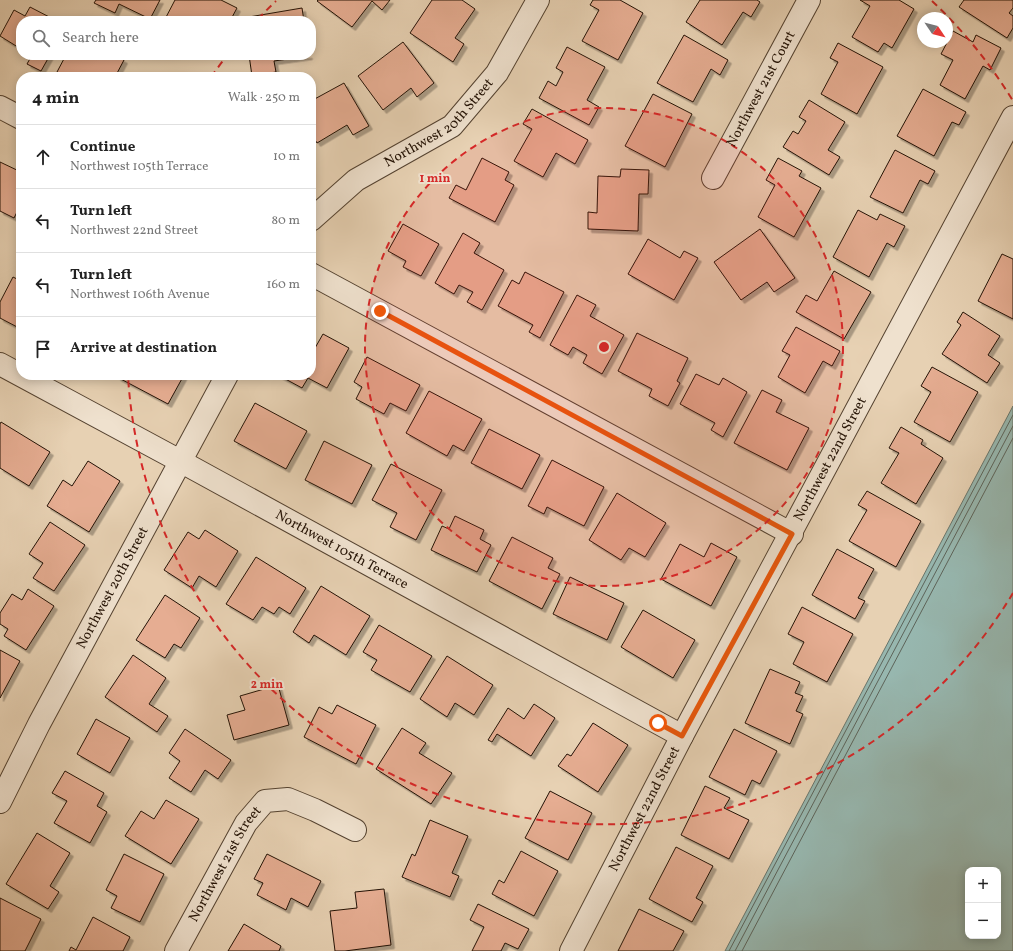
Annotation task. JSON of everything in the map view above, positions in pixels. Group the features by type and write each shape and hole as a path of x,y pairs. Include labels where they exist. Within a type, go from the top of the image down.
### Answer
{"street":[{"name":"Northwest 20th Street","path":"316,216 356,180 452,126 497,74 538,0"},
{"name":"Northwest 21st Court","path":"713,178 809,0"},
{"path":"0,106 16,115"},
{"name":"Northwest 22nd Street","path":"571,951 682,736 792,534 1013,117"},
{"path":"316,277 792,534"},
{"name":"Northwest 105th Terrace","path":"0,364 16,373"},
{"name":"Northwest 105th Terrace","path":"30,380 682,736"},
{"name":"Northwest 20th Street","path":"0,802 39,724 224,380"},
{"name":"Northwest 21st Street","path":"176,951 246,822 265,801 288,799 315,810 355,830"}],"water":[{"path":"1013,406 1013,951 725,951"}],"building":[{"path":"96,0 160,0 152,16 144,16 119,4 115,13 94,3"},
{"path":"175,0 221,0 237,8 233,16 167,16"},
{"path":"390,0 382,10 372,1 352,27 317,1"},
{"path":"432,0 462,0 475,9 455,38 464,44 453,62 410,33"},
{"path":"593,0 620,0 643,13 618,60 582,41 599,10 590,5"},
{"path":"700,0 757,0 760,2 751,17 743,12 722,45 686,22"},
{"path":"860,0 899,0 914,9 892,48 884,43 878,52 852,37 870,6"},
{"path":"964,0 1013,0 1013,8 1009,13 1013,16 1013,28 1007,38 959,7"},
{"path":"30,7 47,16 25,16"},
{"path":"302,8 303,16 255,16"},
{"path":"14,10 25,16 16,16 16,46 0,36"},
{"path":"953,31 973,42 976,35 1001,48 990,70 983,66 965,99 940,85 953,60 941,54 944,48 953,48"},
{"path":"684,35 728,60 720,75 711,69 693,102 657,83"},
{"path":"403,42 434,83 417,97 411,88 383,110 358,76"},
{"path":"838,43 883,67 857,114 821,94 838,62 830,58"},
{"path":"567,47 605,67 587,100 599,107 589,125 539,98 548,81 556,86 563,72 556,68"},
{"path":"29,60 47,60 41,71 27,64"},
{"path":"63,60 124,60 118,72 57,72"},
{"path":"250,60 281,60 274,61 276,72 251,72"},
{"path":"344,83 369,126 353,135 347,125 317,143 316,98"},
{"path":"923,89 966,112 959,125 952,122 934,156 897,136"},
{"path":"653,94 692,114 665,167 625,146"},
{"path":"809,100 845,122 828,150 840,157 829,175 783,147 793,131 798,134 806,121 799,117"},
{"path":"532,109 588,140 575,164 556,153 543,177 514,161 532,129 523,124"},
{"path":"895,150 935,171 928,184 920,180 903,213 870,197"},
{"path":"482,158 509,172 505,180 514,185 495,222 449,198 456,185 466,190"},
{"path":"778,158 802,171 799,176 821,188 794,237 758,217 775,185 766,180"},
{"path":"0,162 16,170 16,214 14,218 0,211"},
{"path":"621,169 649,170 648,194 639,194 638,231 588,229 588,212 597,213 598,176 620,177"},
{"path":"858,210 877,220 880,214 905,226 894,247 887,243 869,277 833,257"},
{"path":"403,224 439,244 421,276 403,267 406,261 388,251"},
{"path":"760,229 795,278 774,292 767,282 741,300 714,262"},
{"path":"463,233 480,243 474,253 504,270 482,310 467,302 473,292 459,285 454,294 435,283"},
{"path":"648,239 680,258 684,251 698,258 674,300 628,274"},
{"path":"1002,254 1013,259 1013,319 978,301"},
{"path":"834,271 871,292 844,339 796,312 806,295 817,301"},
{"path":"525,272 564,292 540,338 529,332 533,325 498,306 512,280 519,284"},
{"path":"13,277 16,278 16,326 0,318 0,302"},
{"path":"577,295 596,305 590,316 624,335 602,374 583,363 587,355 573,347 568,355 550,345"},
{"path":"963,312 1000,336 988,355 1000,363 987,383 942,354 961,325 957,322"},
{"path":"796,327 840,351 832,366 823,361 805,393 778,377 790,355 782,351"},
{"path":"637,333 688,358 677,381 680,383 668,406 649,396 652,389 618,371"},
{"path":"323,334 349,348 327,388 312,380 316,380 316,346"},
{"path":"367,357 420,385 406,411 390,403 384,414 356,399 362,387 354,382"},
{"path":"932,367 978,392 950,442 914,422 931,392 921,386"},
{"path":"696,374 719,385 723,378 747,392 723,437 711,430 715,423 680,404"},
{"path":"123,380 181,380 168,404"},
{"path":"287,380 307,380 302,388"},
{"path":"762,390 782,400 776,412 809,428 787,470 734,443"},
{"path":"429,391 482,419 464,451 453,445 447,456 406,433"},
{"path":"255,403 307,431 286,469 234,441"},
{"path":"1,422 50,452 29,486 0,468"},
{"path":"901,427 923,440 921,444 943,458 916,504 881,483 899,453 889,448"},
{"path":"489,429 540,455 522,489 471,463"},
{"path":"324,441 372,465 352,504 305,480"},
{"path":"552,460 604,487 584,526 547,507 544,514 528,506"},
{"path":"88,461 120,481 89,532 47,506 63,480 72,486"},
{"path":"391,464 442,490 416,540 390,527 397,513 372,500"},
{"path":"867,491 921,521 896,567 849,541 867,510 858,505"},
{"path":"617,493 666,523 645,557 629,548 621,560 589,540"},
{"path":"455,516 484,530 480,539 491,545 477,572 431,550 442,526 449,529"},
{"path":"50,522 85,545 54,591 33,578 43,563 29,554"},
{"path":"205,530 238,551 216,587 199,576 192,588 164,570 188,532 199,539"},
{"path":"512,537 553,558 548,568 560,574 542,609 489,581"},
{"path":"711,543 737,557 711,606 661,579 680,544 704,557"},
{"path":"837,549 874,569 858,598 865,601 855,619 812,595"},
{"path":"256,557 306,588 290,614 279,607 274,614 262,607 253,620 226,604"},
{"path":"570,577 624,603 607,640 553,614"},
{"path":"321,586 370,616 346,655 314,635 309,643 293,632"},
{"path":"28,589 54,606 26,650 4,636 8,629 0,624 0,613 12,594 22,600"},
{"path":"165,595 200,618 181,648 174,644 165,658 136,640"},
{"path":"802,607 853,634 827,682 793,664 804,642 788,634"},
{"path":"643,610 695,640 673,678 621,647"},
{"path":"379,625 432,656 410,692 371,670 377,660 363,652"},
{"path":"0,650 20,661 0,698"},
{"path":"133,655 166,678 149,704 168,716 157,732 105,697"},
{"path":"447,656 493,685 474,715 455,703 447,717 420,699"},
{"path":"770,669 800,682 795,693 803,696 796,711 803,714 790,744 745,723"},
{"path":"278,685 289,725 234,740 227,715 245,710 240,696"},
{"path":"534,704 555,718 531,756 497,734 492,742 488,740 508,708 524,719"},
{"path":"337,705 376,725 356,764 304,737 319,707 332,714"},
{"path":"96,719 130,738 110,773 77,754"},
{"path":"593,723 628,745 598,792 558,766 567,754 571,756"},
{"path":"402,728 426,743 419,753 452,773 431,804 376,769"},
{"path":"185,729 231,760 218,779 205,770 191,792 169,778 180,761 169,753"},
{"path":"734,729 777,751 760,784 752,780 745,795 709,777"},
{"path":"65,771 104,793 97,806 107,812 90,843 54,823 67,801 52,793"},
{"path":"705,786 730,798 724,808 749,820 729,859 681,835"},
{"path":"550,791 592,813 568,860 525,838"},
{"path":"166,800 199,819 171,864 125,836 141,811 154,819"},
{"path":"430,820 468,836 452,873 459,876 450,897 402,877 412,854 415,856"},
{"path":"37,833 70,853 50,886 59,892 48,909 6,884"},
{"path":"676,847 713,866 696,898 703,902 692,922 649,899"},
{"path":"521,851 558,871 534,916 492,894 499,880 504,883"},
{"path":"124,854 164,874 140,922 111,908 117,896 106,890"},
{"path":"267,854 321,881 308,907 291,898 286,910 257,895 263,883 254,879"},
{"path":"384,889 391,945 335,951 330,911 357,908 355,892"},
{"path":"0,898 41,919 25,951 0,951"},
{"path":"478,904 529,929 518,949 505,943 501,951 472,951 484,927 470,920"},
{"path":"639,909 684,931 673,951 618,951"},
{"path":"93,917 130,937 123,951 69,951 71,947 76,950"},
{"path":"244,924 281,946 279,951 228,951"}],"route":[{"path":"380,311 792,534 682,736 658,723"}]}
